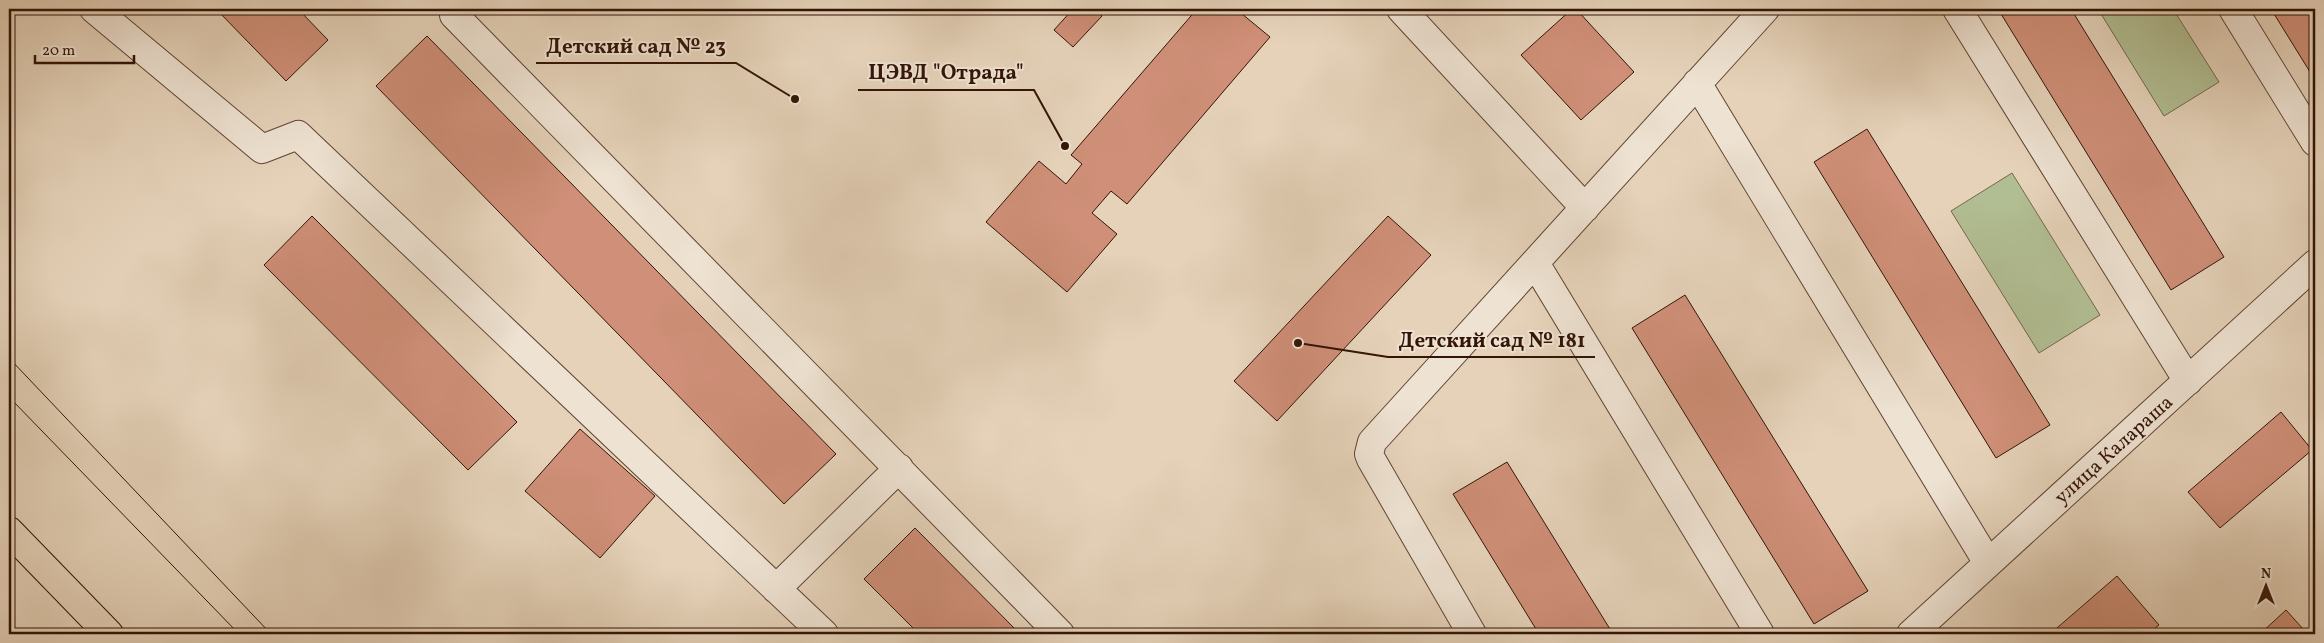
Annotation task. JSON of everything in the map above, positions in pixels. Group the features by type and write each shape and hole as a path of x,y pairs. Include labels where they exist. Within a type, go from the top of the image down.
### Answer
{"main road":[{"path":"9,531 109,634"}],"street":[{"path":"94,9 262,149 298,135 824,634"},
{"path":"1401,9 1585,208"},
{"path":"1472,634 1370,459 1372,442 1765,9"},
{"path":"1957,9 2188,381"},
{"path":"2232,9 2315,142"},
{"path":"454,15 1060,634"},
{"path":"1697,84 1988,563"},
{"path":"1535,263 1760,634"},
{"name":"улица Калараша","path":"1910,634 2315,264"},
{"path":"776,589 899,468"}],"green space":[{"path":"2098,9 2173,9 2219,82 2164,116"},
{"path":"2012,173 2100,315 2039,353 1951,211"}],"building":[{"path":"216,9 298,9 328,40 286,81"},
{"path":"1073,9 1095,9 1102,16 1073,47 1054,30"},
{"path":"1197,9 1236,9 1270,37 1127,204 1111,191 1092,213 1117,234 1067,292 986,222 1039,161 1066,184 1082,164 1071,155"},
{"path":"1572,9 1576,9 1634,72 1581,120 1521,55"},
{"path":"1998,9 2071,9 2224,257 2171,290"},
{"path":"2271,9 2315,9 2315,80"},
{"path":"427,36 836,454 784,504 376,86"},
{"path":"1867,129 2050,425 1996,458 1814,162"},
{"path":"312,216 517,422 468,470 264,265"},
{"path":"1388,216 1431,255 1277,421 1234,381"},
{"path":"1685,295 1868,591 1814,624 1632,328"},
{"path":"2281,412 2312,450 2220,528 2188,492"},
{"path":"580,429 655,496 600,558 525,491"},
{"path":"1507,462 1613,634 1539,634 1453,494"},
{"path":"915,528 1020,634 919,634 864,579"},
{"path":"2117,576 2159,625 2148,634 2050,634"},
{"path":"2286,610 2304,630 2300,634 2260,634"},
{"path":"770,629 776,634 765,634"}],"tram line":[{"path":"9,358 271,634"},
{"path":"9,397 239,634"}],"place":[{"name":"Детский сад № 23","path":"795,99"},
{"name":"ЦЭВД \"Отрада\"","path":"1065,146"},
{"name":"Детский сад № 181","path":"1298,343"}]}
